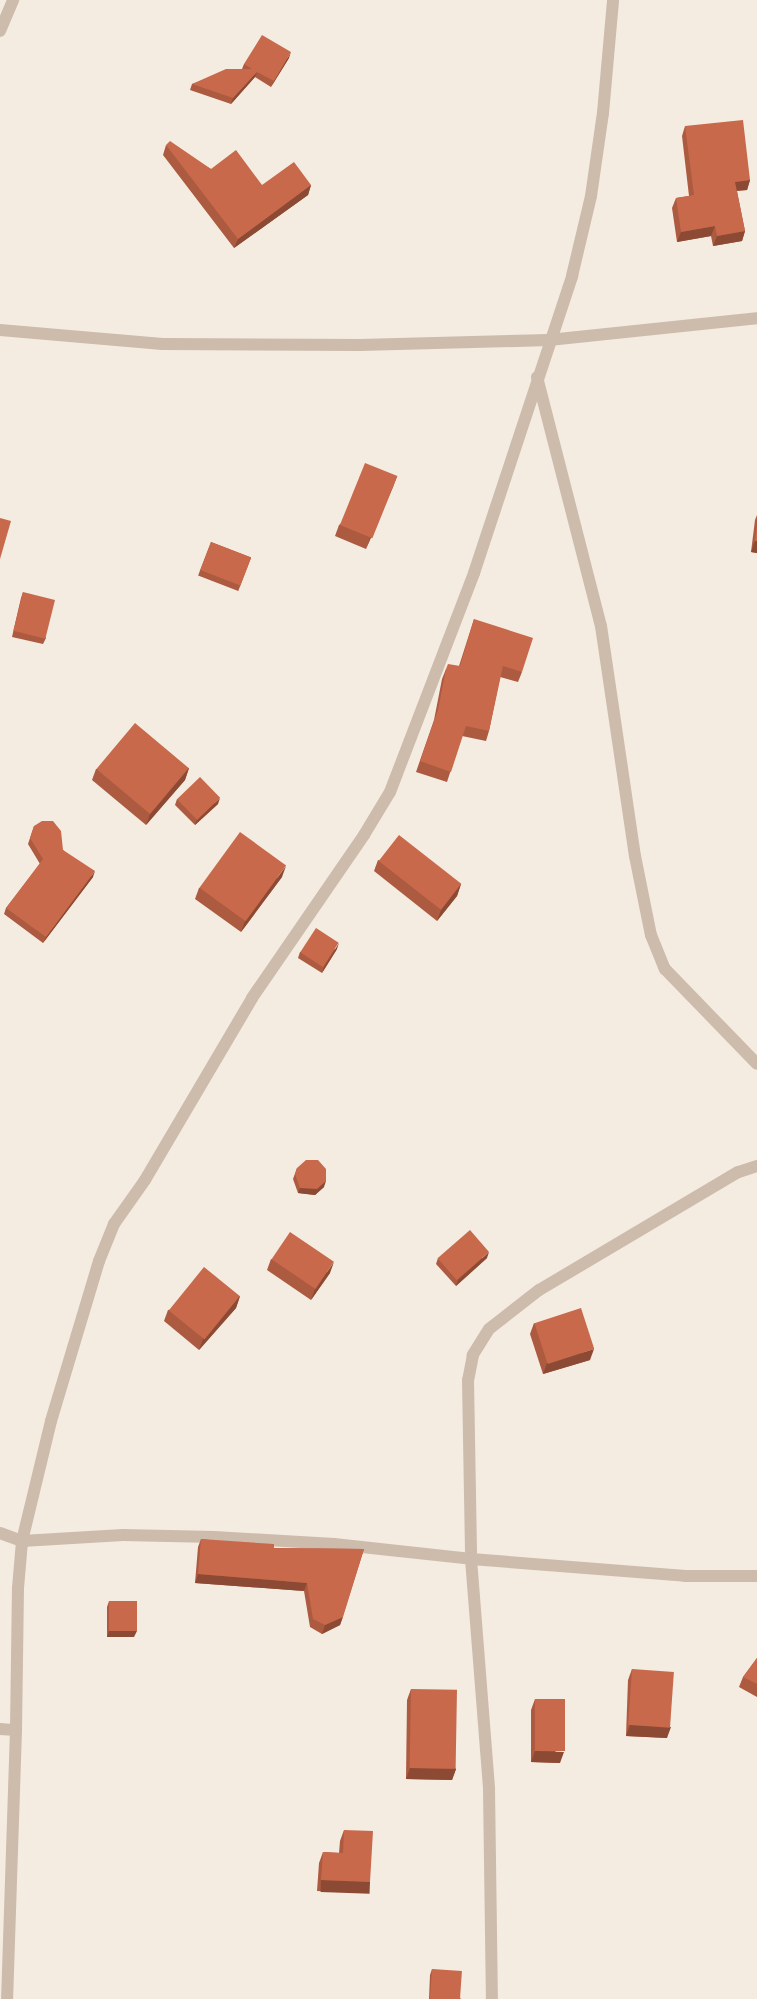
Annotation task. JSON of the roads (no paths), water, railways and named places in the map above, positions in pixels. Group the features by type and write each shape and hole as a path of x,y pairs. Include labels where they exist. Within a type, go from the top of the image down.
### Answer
{"street":[{"path":"0,31 13,0"},
{"path":"7,1999 16,1730 18,1588 22,1541 51,1421 99,1261 114,1224 145,1180 252,998 364,836 390,792 474,573 549,340 572,276 592,196 603,112 613,0"},
{"path":"0,330 162,344 549,340 757,318"},
{"path":"537,377 601,626 635,856 651,935 665,969 757,1064"},
{"path":"492,1999 489,1789 471,1559 468,1380 473,1355 489,1329 547,1285 738,1172 757,1166"},
{"path":"0,1533 22,1541 123,1535 214,1537 334,1544 471,1559 685,1576 757,1576"},
{"path":"0,1729 16,1730"}]}
